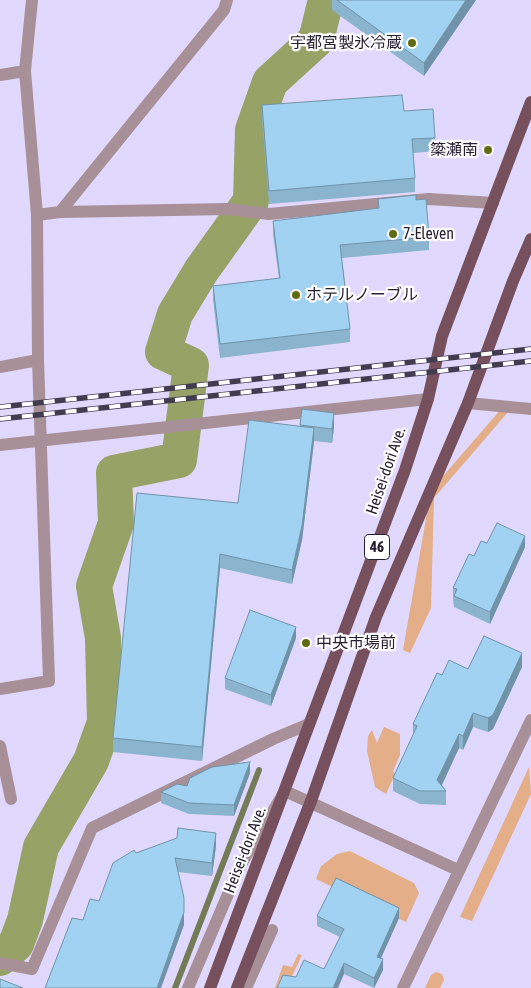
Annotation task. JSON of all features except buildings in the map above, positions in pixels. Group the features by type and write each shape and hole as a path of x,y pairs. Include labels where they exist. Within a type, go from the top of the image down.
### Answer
{"main road":[{"name":"Heisei-dori Ave.","path":"210,988 405,470 428,399 442,336 531,102"},
{"name":"46","path":"237,988 311,801 376,617 468,403 513,281 531,239"}],"street":[{"path":"0,690 49,681 38,360 37,215 25,71 32,0"},
{"path":"60,212 224,10 227,0"},
{"path":"0,75 25,71"},
{"path":"37,215 60,212 229,210 269,214 429,199 492,203"},
{"path":"0,367 38,360"},
{"path":"0,444 428,399"},
{"path":"468,403 531,409"},
{"path":"0,962 32,969 92,828 273,739 309,724"},
{"path":"403,988 458,870 530,724"},
{"path":"0,746 10,799"},
{"path":"188,988 240,866 285,791 311,801 458,870"},
{"path":"246,988 272,930 255,988"}],"shaded area":[{"path":"502,408 509,411 434,498 431,608 410,653 403,650 431,490"},
{"path":"384,727 400,734 400,755 393,771 395,774 386,794 375,787 367,751 368,736 372,730 377,743"},
{"path":"529,767 531,794 472,921 460,917"},
{"path":"350,851 414,883 419,893 406,922 316,879 321,866 337,854"},
{"path":"298,954 302,955 287,987 275,988 283,965 292,967"},
{"path":"436,972 442,974 444,980 440,988 425,988 431,975"}],"waterway":[{"path":"0,958 16,944 25,920 41,847 91,761 105,722 103,638 94,586 116,523 114,473 179,460 191,365 163,352 175,314 201,271 251,201 253,130 270,82 316,40 326,0"},
{"path":"175,988 259,770"}],"railway":[{"path":"0,407 531,349"},
{"path":"0,419 531,361"}],"place":[{"name":"宇都宮製氷冷蔵","path":"412,43"},
{"name":"簗瀬南","path":"488,150"},
{"name":"7-Eleven","path":"393,234"},
{"name":"ホテルノーブル","path":"296,295"},
{"name":"中央市場前","path":"306,643"}]}
